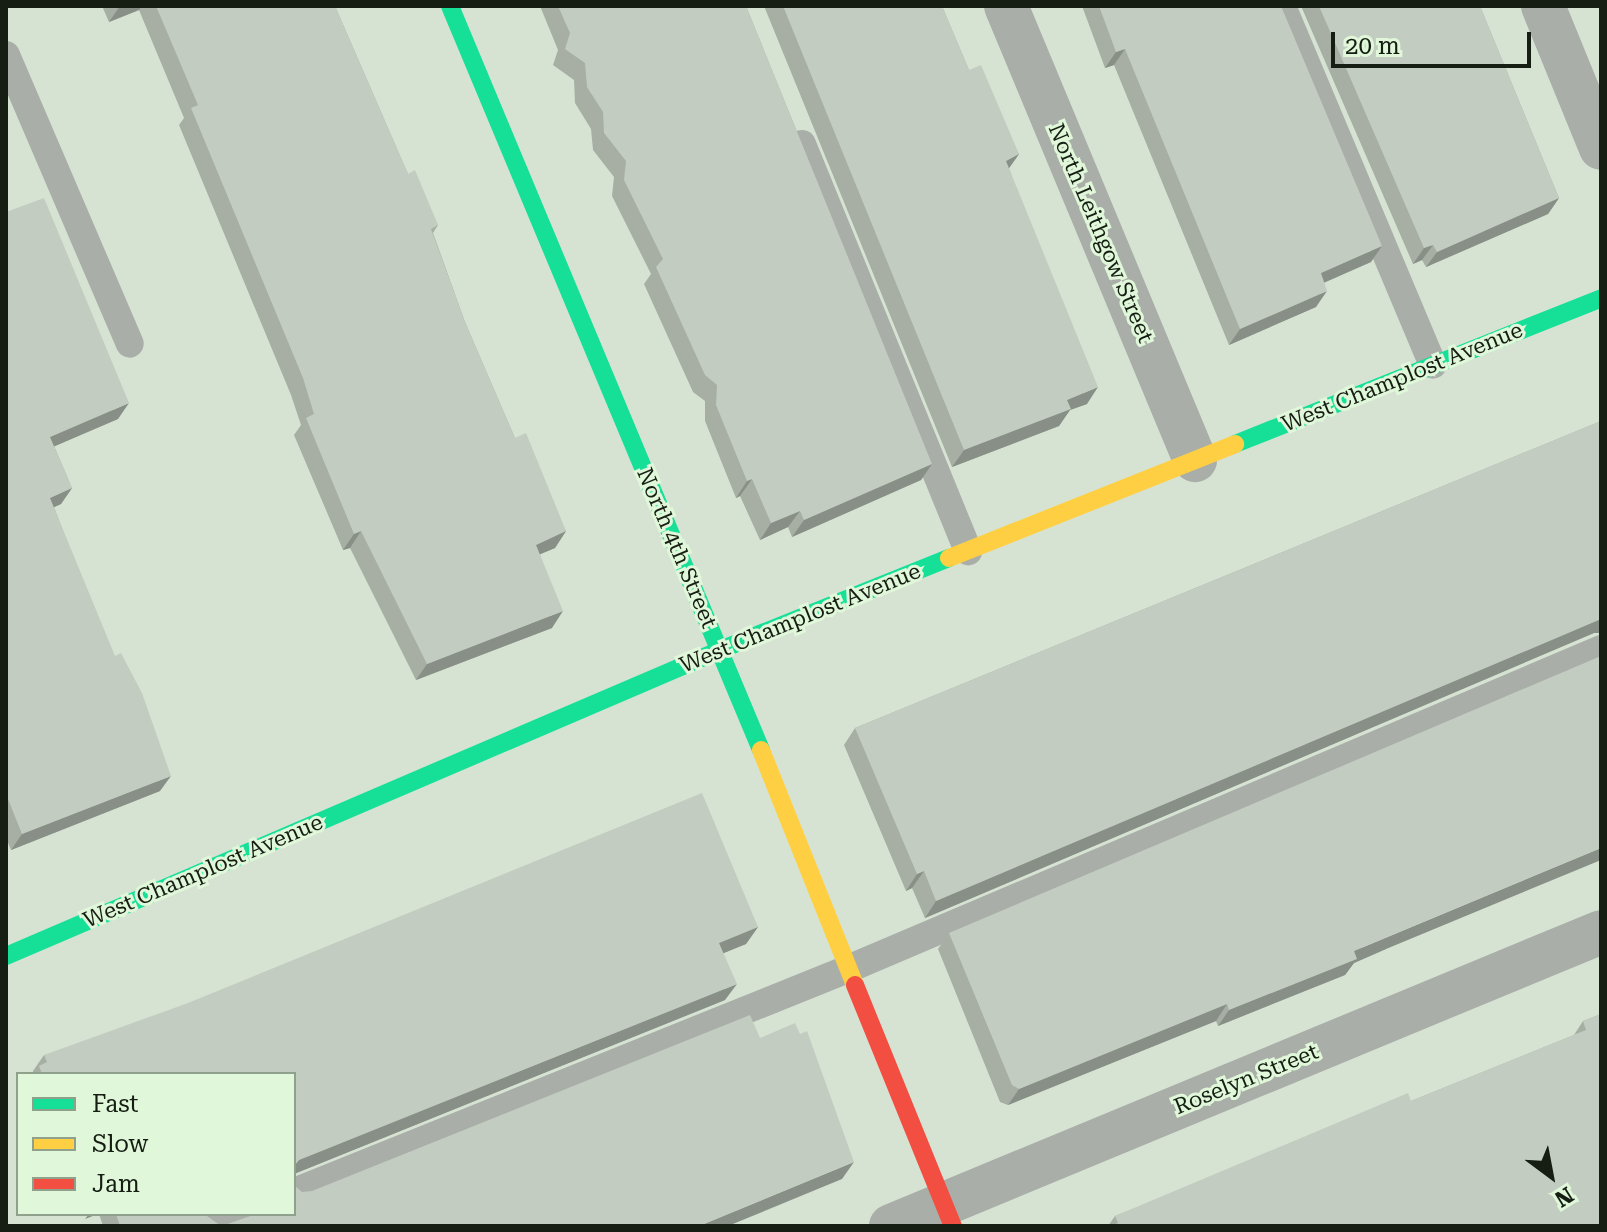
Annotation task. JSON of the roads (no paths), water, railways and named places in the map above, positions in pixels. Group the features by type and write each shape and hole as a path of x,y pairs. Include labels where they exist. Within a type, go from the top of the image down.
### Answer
{"street":[{"name":"North 4th Street","path":"450,6 720,650 948,1215"},
{"name":"North Leithgow Street","path":"1006,6 1195,460"},
{"path":"1543,6 1601,148"},
{"name":"West Champlost Avenue","path":"6,956 720,650 1601,298"},
{"name":"Roselyn Street","path":"891,1226 948,1215 1601,932"}],"lane":[{"path":"1282,6 1433,365"},
{"path":"6,55 130,344"},
{"path":"794,124 968,551"},
{"path":"296,1191 848,969 1601,649"},
{"path":"211,1226 236,1216"}]}
